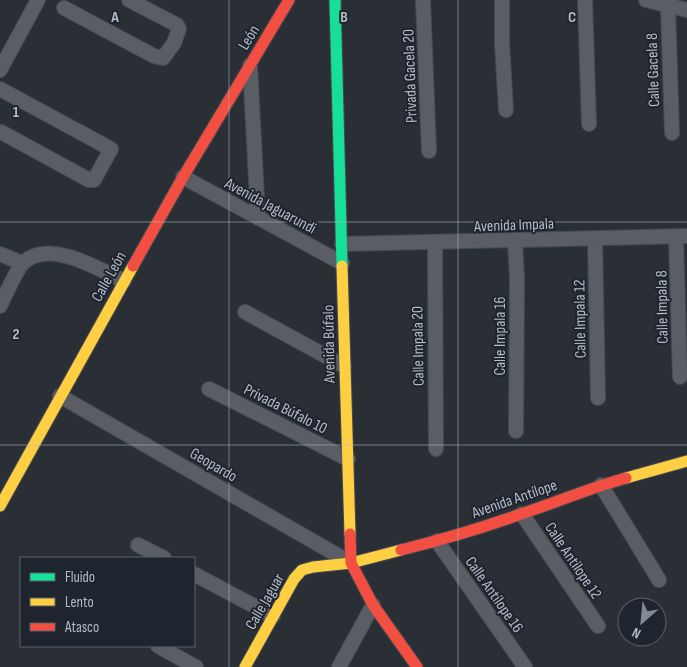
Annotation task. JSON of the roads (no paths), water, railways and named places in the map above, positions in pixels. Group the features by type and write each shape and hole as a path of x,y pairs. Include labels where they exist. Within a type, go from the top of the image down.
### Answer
{"street":[{"path":"0,70 38,0"},
{"path":"64,8 154,56 162,58 174,43 179,29 177,25 129,0"},
{"name":"León","path":"250,66 289,0"},
{"name":"Avenida Búfalo","path":"335,0 351,563 373,605 417,667"},
{"name":"Privada Gacela 20","path":"423,0 429,151"},
{"path":"502,0 502,43 506,110"},
{"path":"585,0 589,124"},
{"path":"646,0 687,10"},
{"name":"Calle Gacela 8","path":"668,6 672,133"},
{"path":"250,66 258,218"},
{"name":"Calle León","path":"0,506 183,177 250,66"},
{"path":"0,89 110,149 94,180 89,180 0,132"},
{"name":"Avenida Jaguarundi","path":"183,177 342,263"},
{"name":"Avenida Impala","path":"342,244 682,236"},
{"name":"Calle Impala 8","path":"680,377 682,236"},
{"name":"Calle Impala 12","path":"595,239 598,398"},
{"name":"Calle Impala 16","path":"515,241 517,279 516,431"},
{"name":"Calle Impala 20","path":"435,243 436,449"},
{"path":"0,306 22,263 45,253 62,254 124,281"},
{"path":"0,254 22,263"},
{"path":"245,312 344,366"},
{"name":"Privada Búfalo 10","path":"209,389 348,459"},
{"name":"Geopardo","path":"60,396 351,563"},
{"name":"Avenida Antílope","path":"351,563 437,540 522,514 601,485 687,461"},
{"path":"601,485 659,580"},
{"name":"Calle Antílope 12","path":"522,514 598,626"},
{"name":"Calle Antílope 16","path":"437,540 525,667"},
{"path":"138,545 162,557"},
{"name":"Calle Jaguar","path":"245,667 272,616 294,579 302,570 351,563"},
{"path":"195,575 272,616"},
{"path":"339,667 373,605"},
{"path":"160,647 196,667"}]}
